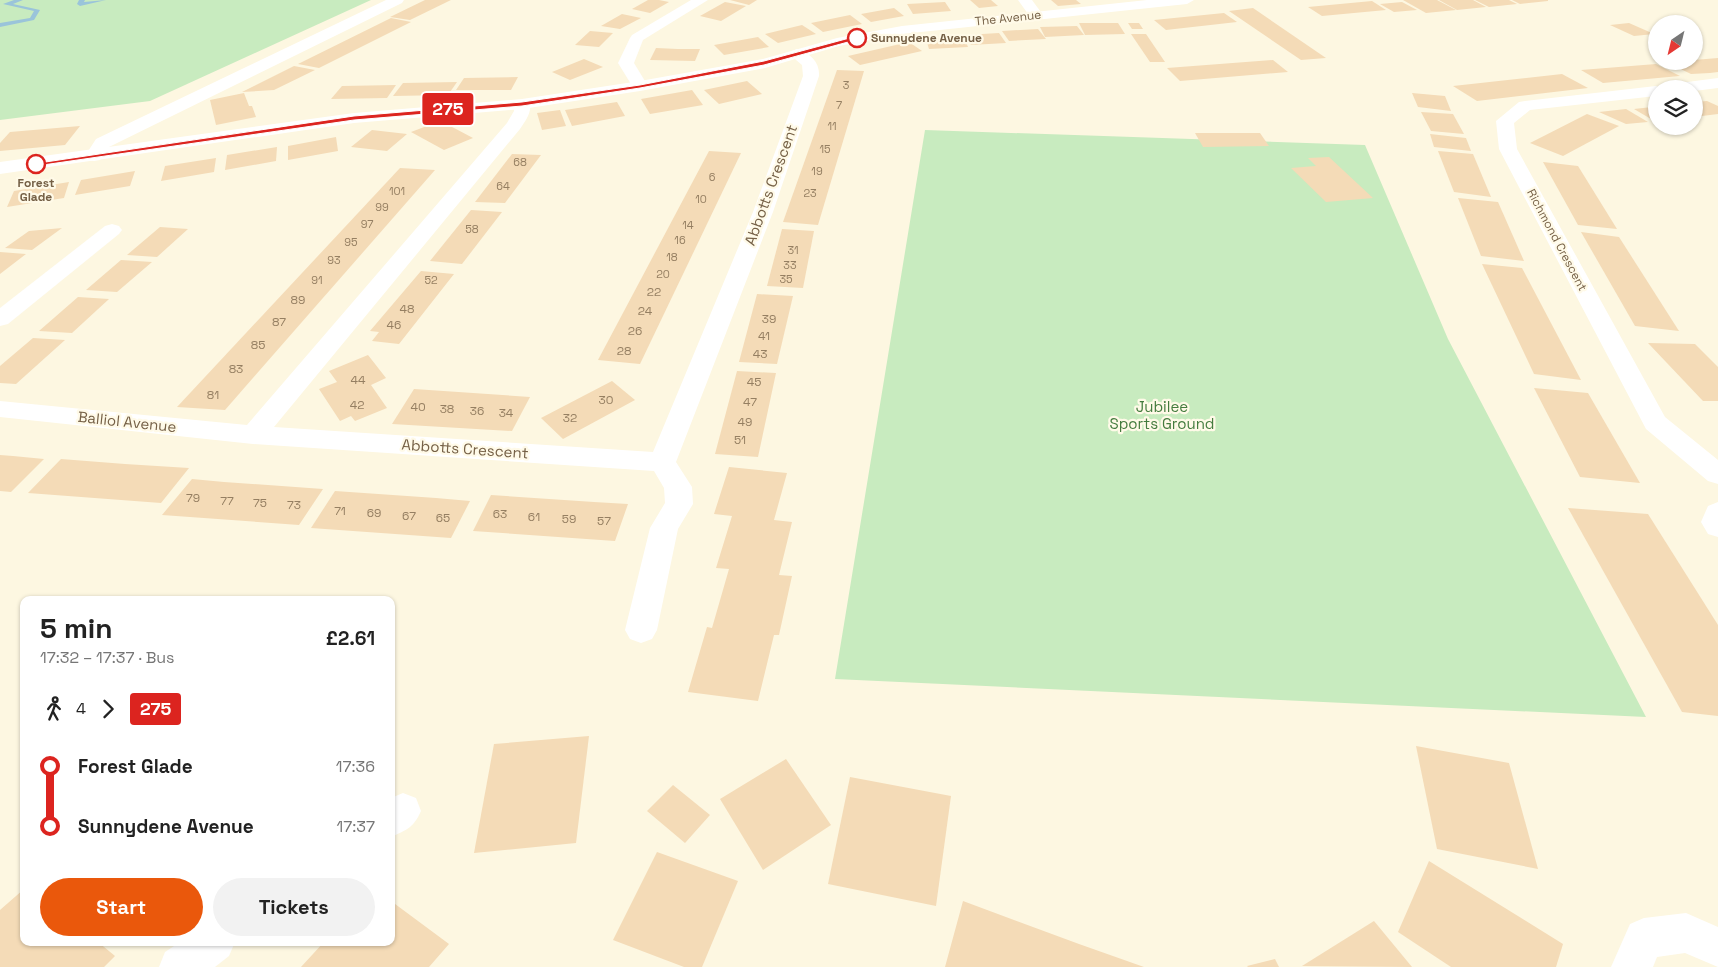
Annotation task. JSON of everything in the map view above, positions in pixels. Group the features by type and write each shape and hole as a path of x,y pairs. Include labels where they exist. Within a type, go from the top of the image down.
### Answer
{"street":[{"path":"94,156 102,143 397,0"},
{"path":"640,86 626,63 637,38 700,0"},
{"path":"1025,0 1036,15"},
{"name":"The Avenue","path":"0,168 354,118 522,104 640,86 764,63 847,40 902,30 1187,0"},
{"name":"Abbotts Crescent","path":"253,435 662,462 762,212 811,76 812,68 809,62 797,54"},
{"path":"1703,86 1718,84"},
{"name":"Richmond Crescent","path":"1648,91 1525,106 1505,121 1508,149 1655,423 1718,474"},
{"path":"253,435 514,125 522,111 522,104"},
{"path":"0,318 112,230"},
{"name":"Balliol Avenue","path":"0,409 253,435"},
{"path":"641,630 664,528 679,504 678,487 662,462"},
{"path":"1718,513 1715,522 1718,526"},
{"path":"1632,967 1644,938 1686,933 1718,948"},
{"path":"180,967 209,946"}],"green space":[{"path":"0,0 371,0 150,101 0,120"},
{"name":"Jubilee Sports Ground","path":"925,130 1365,145 1448,339 1646,717 835,679"}],"building":[{"path":"425,0 451,0 410,20 390,17"},
{"path":"648,0 669,2 650,13 632,9"},
{"path":"730,0 757,0 749,5"},
{"path":"970,0 991,0 998,6 979,8"},
{"path":"1051,0 1076,0 1081,4 1058,6"},
{"path":"1403,0 1437,0 1456,10 1426,13"},
{"path":"1439,0 1473,0 1486,7 1457,10"},
{"path":"1475,0 1509,0 1517,4 1489,7"},
{"path":"1512,0 1548,0 1548,1 1520,4"},
{"path":"1372,1 1386,10 1322,16 1308,7"},
{"path":"725,2 746,6 721,21 700,16"},
{"path":"945,2 951,11 913,14 907,4"},
{"path":"1402,2 1417,10 1394,12 1380,4"},
{"path":"894,8 904,16 871,22 861,14"},
{"path":"1253,8 1326,58 1301,60 1229,11"},
{"path":"1224,13 1237,22 1166,30 1154,20"},
{"path":"622,14 641,18 620,29 601,26"},
{"path":"850,15 862,24 823,32 811,23"},
{"path":"391,18 411,22 319,68 298,64"},
{"path":"1079,23 1118,23 1125,34 1085,35"},
{"path":"1128,23 1139,23 1143,29 1132,29"},
{"path":"1629,23 1648,31 1648,35 1634,36 1610,25"},
{"path":"802,25 816,34 778,43 765,34"},
{"path":"1077,26 1084,35 1045,37 1040,27"},
{"path":"1038,29 1046,39 1009,41 1002,31"},
{"path":"590,31 613,33 599,47 575,45"},
{"path":"999,33 1006,43 971,45 965,35"},
{"path":"1131,34 1146,34 1165,62 1150,62"},
{"path":"758,37 769,47 724,55 714,45"},
{"path":"964,37 968,47 929,49 926,39"},
{"path":"909,42 922,51 860,65 848,56"},
{"path":"656,48 700,49 695,61 650,60"},
{"path":"1718,58 1718,72 1691,74 1683,70 1703,70 1703,59"},
{"path":"584,59 603,67 570,80 552,72"},
{"path":"1273,60 1288,72 1180,81 1167,68"},
{"path":"1648,65 1648,70 1668,70 1680,76 1603,83 1581,70"},
{"path":"294,66 315,70 274,90 242,92"},
{"path":"837,70 864,71 818,225 783,222"},
{"path":"1562,74 1588,88 1477,101 1453,86"},
{"path":"518,77 511,90 456,90 464,78"},
{"path":"747,81 762,94 719,104 704,90"},
{"path":"457,82 448,95 393,96 403,83"},
{"path":"396,85 387,98 331,99 342,86"},
{"path":"692,90 703,105 650,114 641,99"},
{"path":"244,93 256,117 216,125 210,100"},
{"path":"1412,93 1445,96 1451,111 1418,107"},
{"path":"1703,101 1718,106 1718,114 1703,116"},
{"path":"617,102 625,116 572,126 565,110"},
{"path":"1648,108 1648,117 1634,109"},
{"path":"1626,109 1648,122 1626,124 1599,112"},
{"path":"560,110 566,126 542,130 537,113"},
{"path":"1421,112 1453,114 1464,134 1431,131"},
{"path":"1587,114 1619,126 1563,156 1530,143"},
{"path":"440,121 473,138 444,150 411,132"},
{"path":"80,126 65,145 0,151 0,143 10,132"},
{"path":"372,130 407,134 387,151 351,147"},
{"path":"1195,133 1260,133 1269,146 1203,147"},
{"path":"1430,134 1466,138 1471,151 1434,147"},
{"path":"336,137 338,151 288,160 288,146"},
{"path":"277,147 276,161 225,170 227,155"},
{"path":"709,151 741,153 640,364 598,360"},
{"path":"1438,151 1473,154 1491,197 1454,192"},
{"path":"512,154 541,155 505,203 475,202"},
{"path":"1329,157 1373,198 1326,202 1291,168 1316,166 1308,158"},
{"path":"216,158 214,172 161,181 165,166"},
{"path":"1543,162 1578,166 1617,229 1578,225"},
{"path":"400,168 435,170 225,410 177,407"},
{"path":"135,171 130,186 75,195 81,180"},
{"path":"69,182 64,198 7,207 14,191"},
{"path":"1458,198 1498,202 1524,261 1481,256"},
{"path":"471,210 502,212 462,264 430,261"},
{"path":"160,227 188,229 157,257 127,255"},
{"path":"62,228 32,250 5,248 29,231"},
{"path":"782,229 814,231 803,288 767,286"},
{"path":"1581,232 1619,237 1679,331 1635,326"},
{"path":"0,252 26,254 0,274"},
{"path":"121,260 152,262 117,292 86,290"},
{"path":"1482,264 1522,268 1581,380 1534,374"},
{"path":"421,271 454,274 399,344 372,341 379,332 370,331"},
{"path":"757,294 793,296 777,364 739,362"},
{"path":"78,297 109,299 72,333 39,331"},
{"path":"33,338 65,340 16,384 0,383 0,366"},
{"path":"1648,343 1695,344 1718,367 1718,401 1703,401"},
{"path":"368,355 386,378 371,385 387,408 355,421 351,416 340,421 319,389 337,382 329,371"},
{"path":"737,371 776,373 758,457 715,454"},
{"path":"612,381 635,400 563,439 541,418"},
{"path":"1534,388 1588,393 1640,483 1580,477"},
{"path":"414,389 530,397 512,431 392,424"},
{"path":"0,455 44,459 11,492 0,491"},
{"path":"61,459 189,468 161,503 28,493"},
{"path":"729,467 787,473 774,520 792,522 779,575 792,576 779,635 774,635 758,701 688,692 707,627 712,628 729,569 716,568 732,516 714,514"},
{"path":"192,479 323,489 299,525 162,515"},
{"path":"335,491 470,501 451,538 311,528"},
{"path":"491,495 628,504 615,541 473,531"},
{"path":"1568,508 1648,514 1718,625 1718,716 1682,712"},
{"path":"589,736 576,843 474,853 494,744"},
{"path":"1416,746 1509,763 1538,869 1437,849"},
{"path":"786,759 831,825 763,870 720,799"},
{"path":"850,777 951,796 936,906 828,884"},
{"path":"673,785 710,815 685,843 647,811"},
{"path":"657,852 738,881 702,967 684,967 613,940"},
{"path":"1429,861 1563,944 1556,967 1451,967 1398,932"},
{"path":"20,892 20,946 103,946 115,956 104,967 0,967 0,910"},
{"path":"963,901 1079,944 1144,967 945,967"},
{"path":"395,904 449,944 429,967 301,967 320,946 395,946"},
{"path":"1374,921 1412,967 1302,966"},
{"path":"1275,959 1279,967 1247,966"}],"waterway":[{"path":"0,25 32,19 37,10 6,4 20,0"},
{"path":"82,0 80,4 103,0"}],"bus line":[{"name":"275","path":"36,164 354,118 522,104 640,86 764,63 857,38"}],"place":[{"name":"Sunnydene Avenue","path":"857,38"},
{"name":"Forest Glade","path":"36,164"}]}
